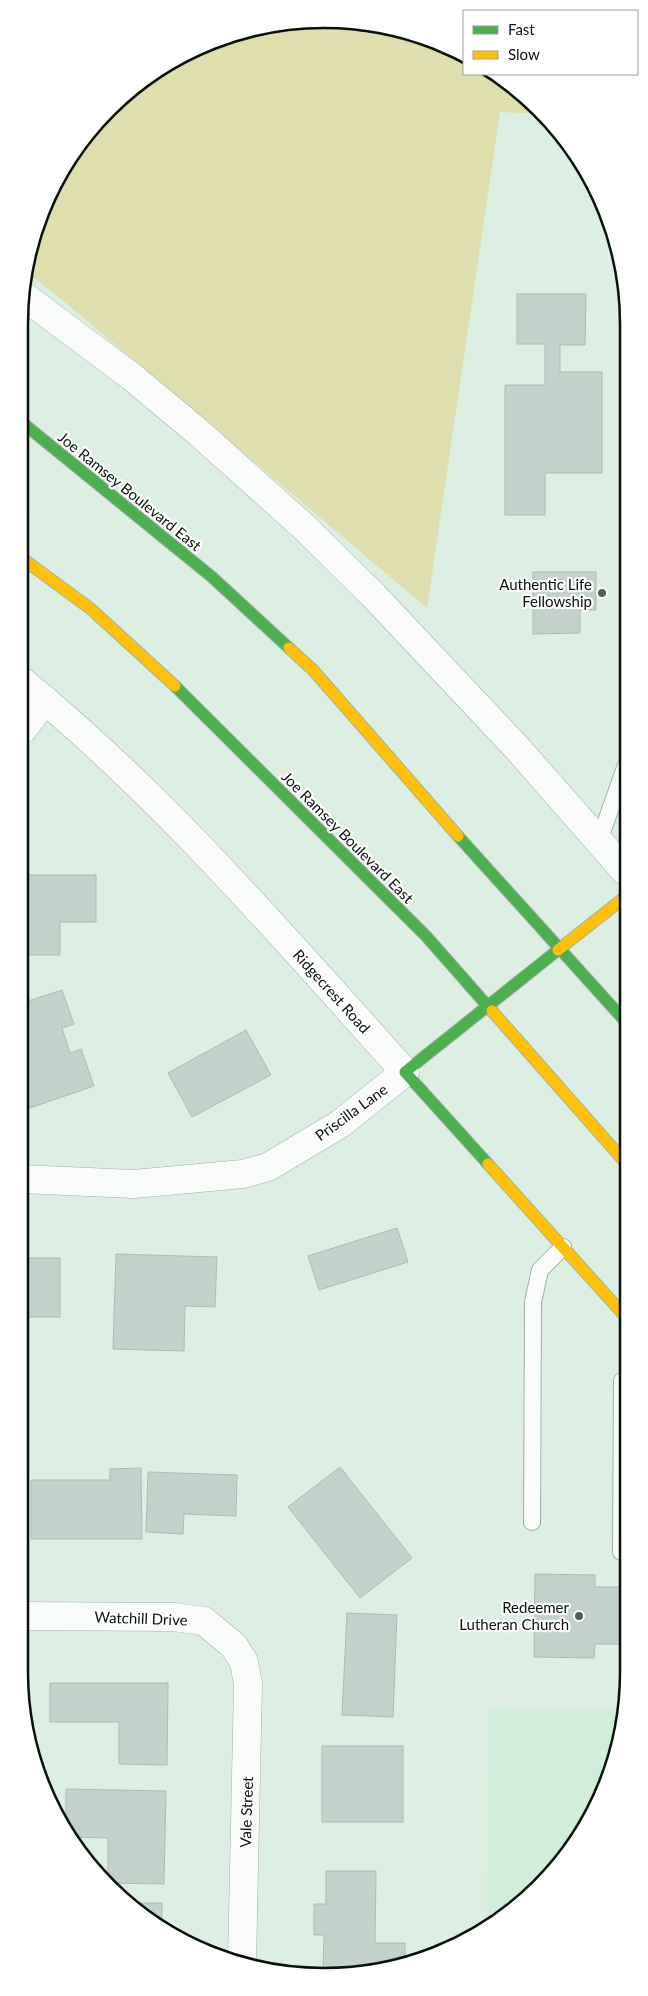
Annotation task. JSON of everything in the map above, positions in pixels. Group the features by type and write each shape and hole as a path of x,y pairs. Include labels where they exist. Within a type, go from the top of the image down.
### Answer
{"main road":[{"name":"Joe Ramsey Boulevard East","path":"28,427 212,577 313,670 486,868 620,1015"},
{"name":"Joe Ramsey Boulevard East","path":"28,563 91,609 193,702 426,936 620,1156"},
{"name":"Priscilla Lane","path":"405,1072 620,901"},
{"name":"Ridgecrest Road","path":"405,1072 620,1311"}],"street":[{"path":"28,301 132,377 198,432 303,526 374,596 498,728 620,865"},
{"name":"Ridgecrest Road","path":"28,686 111,760 226,873 405,1072"},
{"path":"28,722 45,700"},
{"name":"Priscilla Lane","path":"28,1178 134,1184 243,1174 268,1167 327,1132 405,1072"},
{"name":"Watchill Drive","path":"28,1616 174,1616 204,1621 234,1646 244,1662"},
{"name":"Vale Street","path":"242,1957 248,1741 248,1684 244,1662"}],"lane":[{"path":"599,841 620,782"},
{"path":"532,1522 533,1302 540,1270 563,1247"}],"shaded area":[{"path":"489,1708 618,1709 615,1730 605,1767 590,1803 571,1837 534,1882 487,1920"}],"green space":[{"path":"305,28 343,28 382,33 419,43 463,62 463,75 486,75 533,114 500,112 427,608 31,276 43,229 50,211 77,159 114,114 129,101 159,77 211,50 266,33"}],"building":[{"path":"517,294 586,294 585,345 560,345 560,372 602,372 602,473 545,473 545,515 505,515 505,385 545,385 545,344 517,344"},
{"path":"533,572 596,572 596,610 580,610 580,633 533,634"},
{"path":"28,875 96,875 96,922 60,922 60,955 28,955"},
{"path":"62,990 74,1024 62,1028 70,1053 81,1049 94,1086 30,1108 28,1102 28,1001"},
{"path":"246,1030 271,1075 192,1117 168,1073"},
{"path":"397,1228 408,1262 319,1290 308,1256"},
{"path":"116,1254 217,1257 215,1307 185,1306 184,1351 113,1349"},
{"path":"28,1258 60,1258 60,1317 28,1317"},
{"path":"340,1467 412,1558 360,1598 288,1507"},
{"path":"141,1468 142,1539 31,1539 31,1480 110,1480 110,1469"},
{"path":"148,1472 237,1475 236,1516 184,1514 183,1534 146,1532"},
{"name":"Redeemer Lutheran Church","path":"535,1574 595,1575 595,1587 620,1587 620,1644 595,1644 594,1658 534,1657"},
{"path":"347,1613 397,1615 393,1717 342,1715"},
{"path":"50,1683 168,1683 167,1765 119,1764 119,1722 50,1722"},
{"path":"322,1746 403,1746 403,1822 322,1822"},
{"path":"66,1789 166,1791 164,1884 115,1883 108,1875 108,1838 77,1837 66,1818"},
{"path":"326,1871 376,1871 375,1943 405,1943 405,1957 363,1966 323,1968 324,1935 314,1935 314,1904 326,1904"},
{"path":"139,1903 162,1903 162,1921"}],"traffic: fast":[{"path":"28,427 212,577 289,648"},
{"path":"175,686 426,936 492,1011"},
{"path":"458,836 620,1015"},
{"path":"488,1164 405,1072 558,950"}],"traffic: slow":[{"path":"28,563 91,609 175,686"},
{"path":"289,648 313,670 458,836"},
{"path":"558,950 620,901"},
{"path":"492,1011 620,1156"},
{"path":"488,1164 620,1311"}],"place":[{"name":"Authentic Life Fellowship","path":"602,593"},
{"name":"Redeemer Lutheran Church","path":"579,1616"}]}
